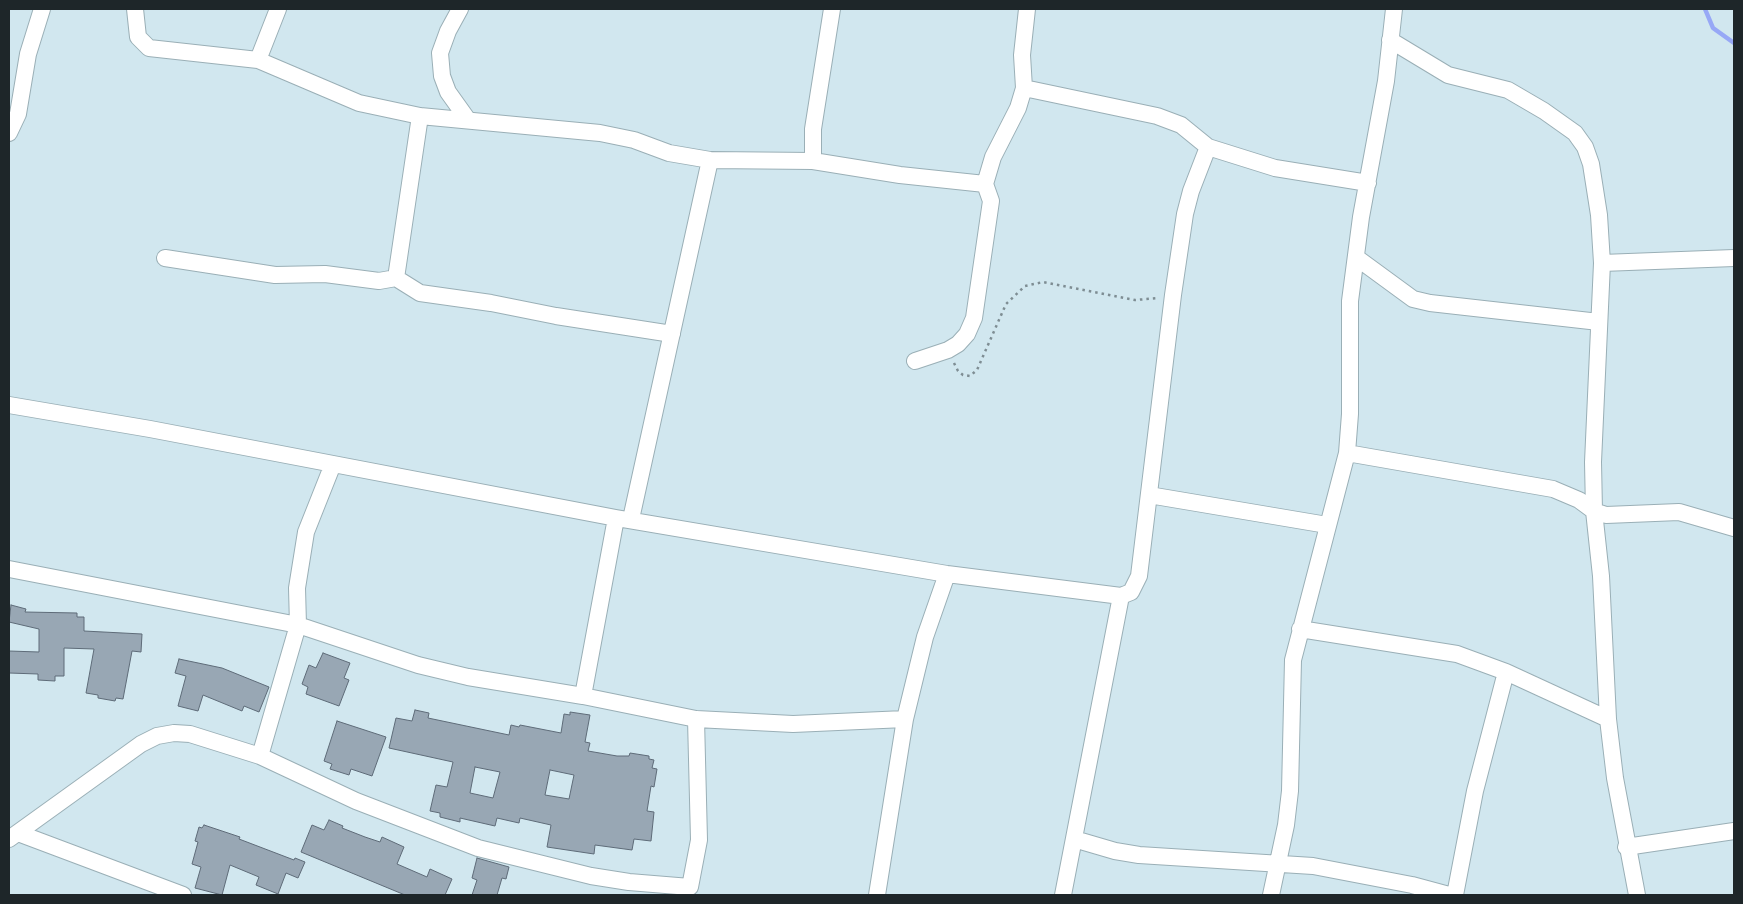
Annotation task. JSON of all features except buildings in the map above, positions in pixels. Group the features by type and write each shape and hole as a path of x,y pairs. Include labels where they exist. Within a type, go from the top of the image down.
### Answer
{"street":[{"path":"9,133 18,114 28,54 42,9"},
{"path":"135,9 138,37 149,48 258,60 359,103 420,116 600,133 634,140 669,153 710,160 813,161 900,175 985,184"},
{"path":"258,60 278,9"},
{"path":"460,9 448,31 440,53 442,76 448,92 468,120"},
{"path":"813,161 813,129 832,9"},
{"path":"915,361 948,350 967,334 974,318 991,201 985,184 993,156 1018,108 1024,88 1022,55 1027,9"},
{"path":"1271,895 1290,791 1292,660 1346,453 1350,414 1350,301 1361,218 1386,81 1394,9"},
{"path":"1390,40 1448,75 1508,90 1544,111 1575,134 1585,147 1592,164 1599,215 1602,263 1593,462 1594,511 1601,576 1608,719 1626,847 1637,895"},
{"path":"1024,88 1157,116 1181,125 1208,147 1275,168 1368,183"},
{"path":"396,278 420,116"},
{"path":"9,404 624,518 947,574 1121,596 1131,592 1139,576 1172,295 1185,214 1191,191 1208,147"},
{"path":"582,696 624,518 672,334 710,160"},
{"path":"165,258 275,275 325,274 379,281 396,278 420,293 491,303 556,316 672,334"},
{"path":"1356,258 1413,299 1430,303 1599,322"},
{"path":"1602,263 1734,258"},
{"path":"1346,453 1553,488 1579,500 1594,511 1616,516 1679,512 1734,528"},
{"path":"260,756 298,625 297,588 306,532 333,464"},
{"path":"1149,495 1327,525"},
{"path":"9,569 298,625 418,665 468,677 582,696 696,719 793,724 904,719"},
{"path":"877,895 904,719 925,637 947,574"},
{"path":"1063,895 1121,596"},
{"path":"1300,629 1456,654 1506,672 1608,719"},
{"path":"1455,895 1475,791 1506,672"},
{"path":"14,836 142,744 157,736 174,733 190,734 260,756 356,801 478,848 591,876 689,891 696,864 699,840 696,719"},
{"path":"1626,847 1734,831"},
{"path":"14,836 183,895"},
{"path":"1074,839 1115,852 1138,855 1314,866 1412,885 1449,895"}],"path":[{"path":"948,350 958,371 963,375 970,376 977,370 1006,304 1025,286 1043,282 1135,300 1151,300 1172,295"}],"waterway":[{"path":"1705,9 1713,28 1734,43"}]}
